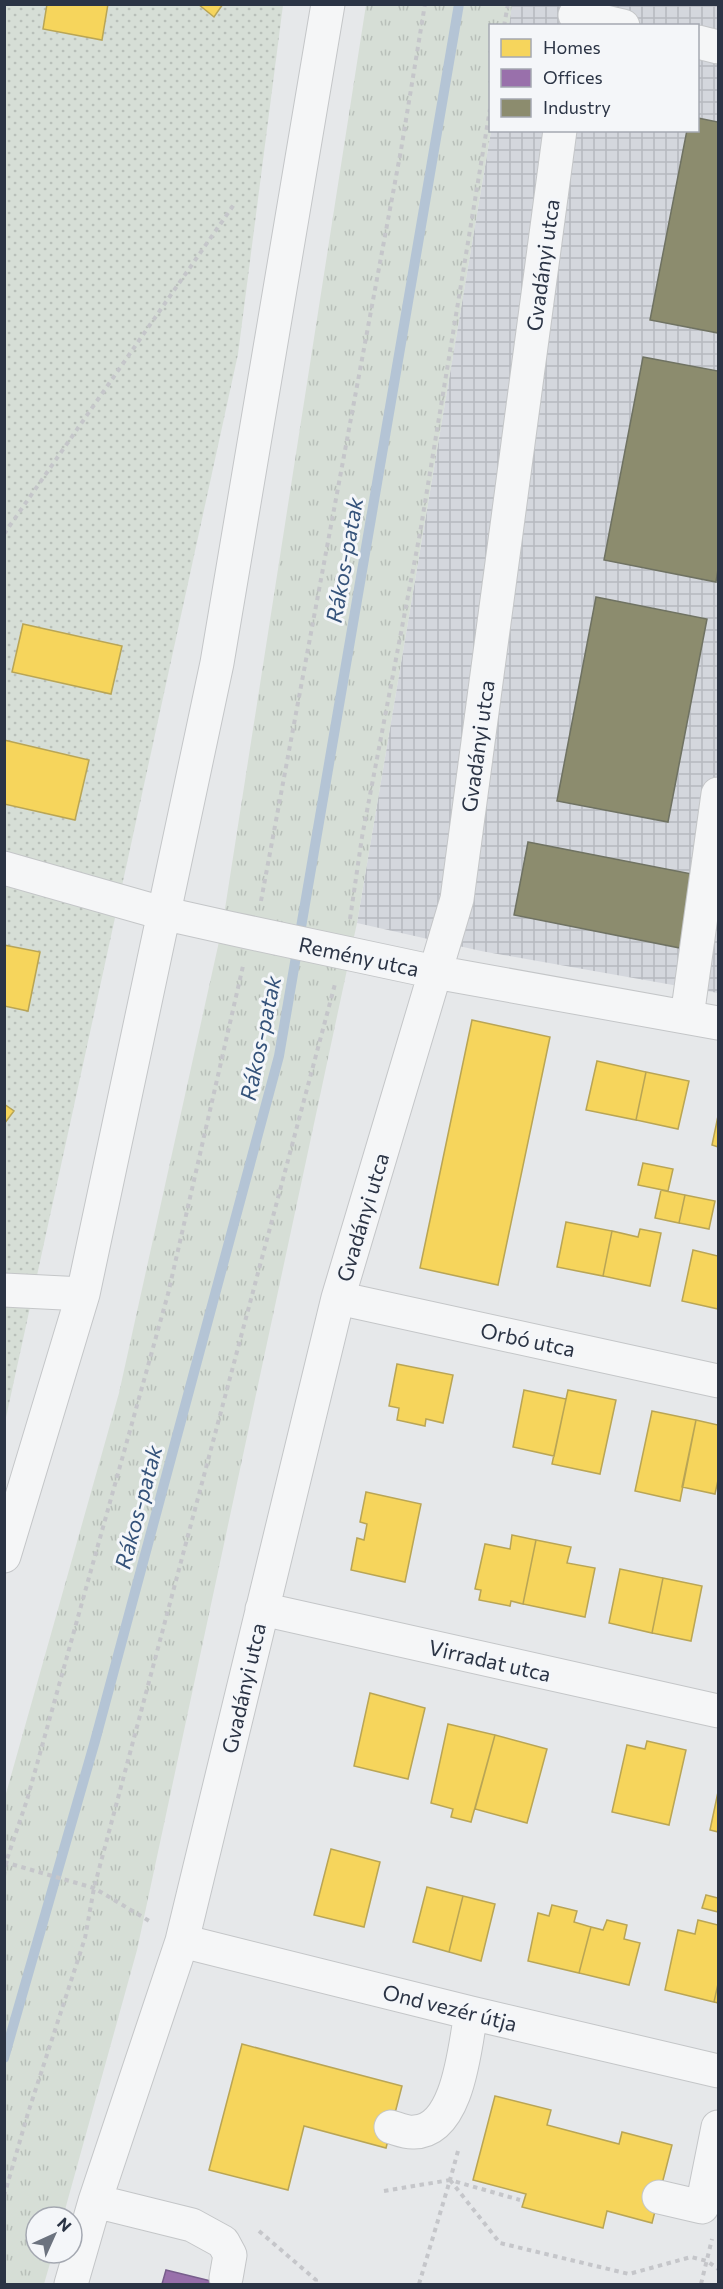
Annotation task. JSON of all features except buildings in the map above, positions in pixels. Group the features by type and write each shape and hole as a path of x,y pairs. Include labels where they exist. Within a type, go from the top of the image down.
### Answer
{"street":[{"path":"4,1556 83,1294 162,913 217,663 328,4"},
{"path":"575,15 614,24"},
{"path":"699,42 718,47"},
{"name":"Gvadányi utca","path":"71,2284 95,2201 182,1941 338,1298 457,899 560,132"},
{"path":"687,1017 718,794"},
{"name":"Remény utca","path":"4,868 162,913 435,972 718,1023"},
{"path":"4,1290 83,1294"},
{"name":"Orbó utca","path":"338,1298 718,1381"},
{"name":"Virradat utca","path":"262,1609 718,1711"},
{"name":"Ond vezér útja","path":"182,1941 471,2013 718,2071"},
{"path":"391,2127 415,2132 433,2126 445,2113 454,2097 471,2013"},
{"path":"659,2197 713,2211 718,2127"},
{"path":"95,2201 192,2224 223,2242 230,2255 226,2278"}],"path":[{"path":"504,24 508,4"},
{"path":"4,2196 28,2113 85,1938 94,1888 330,999 345,952 362,837 420,533 489,115"},
{"path":"4,534 235,203"},
{"path":"4,1876 5,1862 94,1888 182,1941"},
{"path":"419,2284 459,2148"},
{"path":"450,2180 500,2243 629,2274 691,2257 707,2261 718,2269"},
{"path":"384,2191 450,2180 520,2199"},
{"path":"701,2284 707,2261 713,2211"}],"shaded area":[{"path":"512,5 718,5 718,993 481,951 357,923 491,132 699,132 699,24 509,24"}],"green space":[{"path":"5,5 283,5 238,354 5,1422"},
{"path":"366,5 512,5 509,24 489,24 489,132 491,132 357,923 137,1950 66,2205 24,2205 24,2265 50,2265 44,2284 5,2284 5,1797 119,1393 222,928"}],"waterway":[{"name":"Rákos-patak","path":"4,2058 95,1741 279,1056 459,4"}]}
